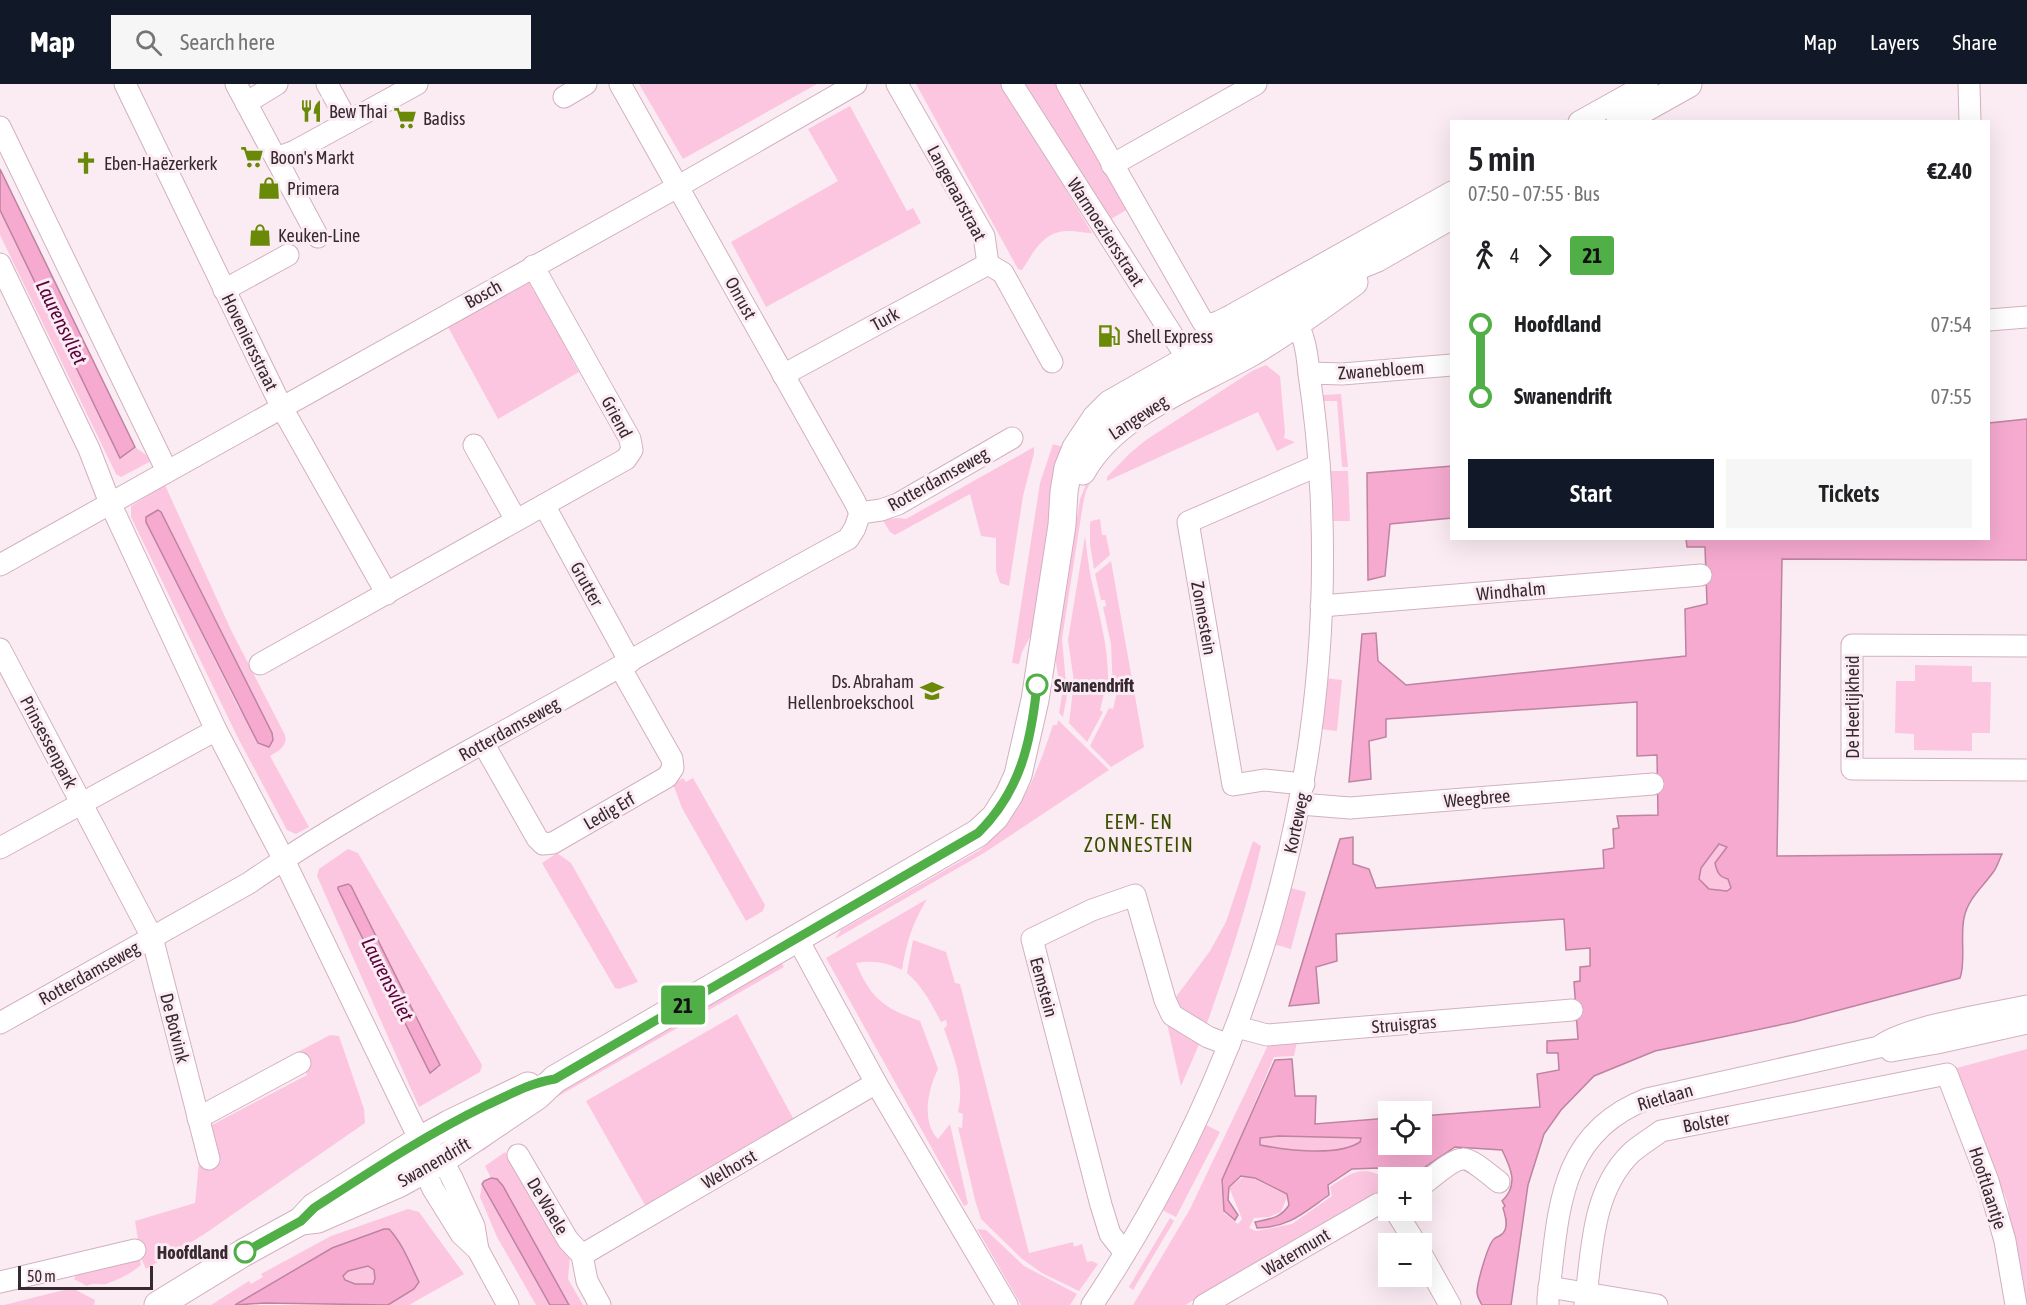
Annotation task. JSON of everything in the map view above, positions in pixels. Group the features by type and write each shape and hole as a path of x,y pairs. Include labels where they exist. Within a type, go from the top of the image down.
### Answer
{"main road":[{"path":"1624,120 1688,84"},
{"name":"Langeweg","path":"1062,525 1068,468 1076,448 1096,418 1110,404 1195,369 1292,313 1348,270 1377,258 1450,216"},
{"name":"Swanendrift","path":"301,1221 318,1219 398,1184 433,1164 537,1096 555,1079 970,838 995,817 1009,795 1021,767 1035,700 1062,525"},
{"name":"Swanendrift","path":"158,1305 301,1221 314,1208 420,1140 534,1083 555,1079"}],"street":[{"name":"Hoveniersstraat","path":"125,84 282,408 387,594"},
{"path":"277,84 241,93 318,237"},
{"path":"327,84 348,122"},
{"path":"276,158 295,151 417,84"},
{"path":"564,96 585,84"},
{"name":"Onrust","path":"620,84 860,513"},
{"name":"Bosch","path":"0,566 679,186 856,84"},
{"name":"Langeraarstraat","path":"897,84 984,236 988,264 1003,273 1052,362"},
{"name":"Warmoeziersstraat","path":"1012,84 1195,369"},
{"name":"Warmoeziersstraat","path":"1067,84 1203,322 1214,324 1450,193"},
{"path":"1112,165 1256,84"},
{"path":"1584,120 1647,84"},
{"path":"1969,84 1970,120"},
{"path":"0,127 167,471"},
{"path":"224,290 288,255"},
{"path":"0,264 89,449 110,503 216,730 283,858 433,1164 433,1189 461,1234 478,1250 508,1305"},
{"name":"Turk","path":"783,375 988,264"},
{"name":"Griend","path":"260,664 626,459 632,450 630,439 533,266"},
{"name":"Korteweg","path":"1099,1302 1178,1158 1233,1036 1277,903 1302,794 1316,681 1323,565 1316,416 1303,338 1292,313"},
{"path":"1990,320 2027,317"},
{"name":"Zwanebloem","path":"1309,373 1342,374 1450,365"},
{"name":"Rotterdamseweg","path":"0,1023 249,883 283,858 483,743 753,590 848,539 860,513 881,510 898,504 1012,438"},
{"path":"474,445 516,520"},
{"name":"Zonnestein","path":"1302,794 1264,780 1233,785 1188,522 1319,465"},
{"name":"Grutter","path":"544,505 625,664"},
{"name":"Windhalm","path":"1321,606 1701,575"},
{"name":"De Heerlijkheid","path":"2027,646 1852,645 1852,769 2027,770"},
{"name":"Prinsessenpark","path":"2,652 152,937"},
{"name":"Ledig Erf","path":"483,743 537,838 543,844 553,843 667,777 673,768 672,759 625,664"},
{"name":"Prinsessenpark","path":"0,848 216,730"},
{"name":"Weegbree","path":"1302,794 1350,808 1653,784"},
{"name":"Eemstein","path":"1125,1253 1110,1234 1104,1215 1032,939 1092,910 1135,895 1165,1000 1173,1015 1208,1037 1233,1036"},
{"name":"De Botvink","path":"152,937 209,1159"},
{"path":"797,938 876,1083 1007,1305"},
{"name":"Rietlaan","path":"1547,1299 1562,1198 1569,1173 1587,1141 1614,1117 1635,1104 1647,1099 1879,1047 1888,1039 1934,1026 2027,1006"},
{"name":"Struisgras","path":"1233,1036 1572,1010"},
{"name":"Rietlaan","path":"1879,1047 1890,1051 2027,1023"},
{"path":"198,1118 300,1063"},
{"name":"Bolster","path":"1585,1299 1598,1212 1609,1181 1631,1153 1662,1131 1947,1074"},
{"name":"Hooftlaantje","path":"1947,1074 1988,1181 2005,1241 2016,1305"},
{"name":"Welhorst","path":"582,1255 876,1083"},
{"name":"De Waele","path":"518,1155 568,1240 582,1255"},
{"path":"1432,1178 1463,1158 1470,1160 1499,1182"},
{"name":"Watermunt","path":"1204,1305 1378,1204"},
{"path":"0,1282 135,1250"},
{"path":"582,1255 587,1281 600,1305"},
{"path":"1432,1273 1450,1305"},
{"path":"1547,1299 1585,1299 1657,1305"}],"shaded area":[{"path":"639,84 817,84 683,159"},
{"path":"916,84 1002,84 1092,233 1068,231 1052,235 1040,244 1022,270 1018,269"},
{"path":"1024,84 1057,84 1128,209 1111,219"},
{"path":"850,106 907,211 913,208 921,223 766,307 731,242 838,181 808,129"},
{"path":"0,210 120,457 135,447 153,460 121,477 116,474 0,235"},
{"path":"529,281 534,292 541,288 581,355 572,360 579,372 498,419 448,327"},
{"path":"1266,365 1280,376 1284,438 1295,442 1277,451 1258,412 1107,481 1107,477 1146,440 1252,371"},
{"path":"1341,394 1348,467 1342,467 1337,401 1324,401 1323,395"},
{"path":"1053,444 1070,449 1032,633 1022,652 1019,664 1012,663 1040,483"},
{"path":"1034,447 1023,496 1009,586 1000,583 996,571 996,538 981,536 970,494 895,535 890,532 882,519 883,517 906,519"},
{"path":"1094,465 1097,469 1086,491 1083,504 1062,639 1067,695 1063,717 1059,713 1063,689 1058,688 1055,656 1080,499"},
{"path":"1330,471 1348,471 1350,521 1332,521"},
{"path":"165,485 231,630 285,735 284,745 270,756 309,827 296,834 287,830 238,738 131,517 131,506","holes":["158,510 272,733 273,740 269,744 265,745 238,707 146,522 146,517"]},
{"path":"1100,519 1102,535 1106,535 1110,555 1094,569 1090,524 1091,521"},
{"path":"1085,536 1090,573 1104,635 1108,678 1108,694 1104,694 1100,710 1103,712 1087,742 1069,723 1074,682 1068,640"},
{"path":"1111,561 1144,747 1111,767 1090,746 1109,708 1113,709 1117,692 1113,691 1111,644 1103,607 1106,606 1105,600 1101,600 1095,574"},
{"path":"1915,665 1972,666 1972,682 1991,682 1990,733 1972,733 1972,751 1914,750 1914,734 1895,733 1896,681 1915,681"},
{"path":"1325,678 1342,680 1337,731 1320,729"},
{"path":"1058,720 1109,770 984,853 835,939 841,930 980,850 1007,822 1026,793 1053,725 1057,725"},
{"path":"683,778 686,782 693,778 765,905 763,911 746,921 682,808 673,784"},
{"path":"1253,841 1261,846 1236,937 1206,1026 1177,1009 1173,1001 1210,951 1226,922"},
{"path":"1719,844 1724,844 1728,852 1727,874 1731,888 1727,891 1709,889 1699,879 1701,868"},
{"path":"348,849 358,853 482,1065 480,1072 419,1107 317,876 319,869","holes":["351,886 440,1065 431,1072 428,1070 338,889"]},
{"path":"557,853 571,863 638,982 619,989 615,988 542,863"},
{"path":"1291,888 1306,892 1291,949 1273,944"},
{"path":"927,899 911,933 902,970 879,962 856,963 867,985 880,1001 897,1012 920,1021 938,1069 929,1095 929,1123 938,1139 950,1124 968,1204 964,1206 826,958"},
{"path":"913,940 946,952 955,983 960,984 1029,1253 1073,1242 1074,1247 1082,1244 1087,1262 1092,1261 1098,1264 1079,1291 1042,1273 1021,1258 981,1219 958,1127 962,1128 963,1114 958,1112 959,1081 955,1060 944,1029 947,1025 946,1020 941,1022 922,990 907,973"},
{"path":"781,962 784,967 541,1106 483,1151 478,1143 540,1099"},
{"path":"737,1014 794,1120 645,1205 586,1101"},
{"path":"1166,1019 1201,1040 1181,1086"},
{"path":"330,1035 339,1036 364,1109 365,1123 203,1235 146,1269 141,1258 135,1221 195,1203 199,1163 215,1158 208,1127 307,1075 303,1061 294,1054"},
{"path":"1297,1042 1294,1056 1274,1057 1221,1183 1224,1213 1238,1224 1242,1219 1229,1187 1246,1175 1288,1195 1281,1212 1269,1217 1254,1218 1249,1228 1256,1231 1292,1224 1332,1196 1330,1187 1358,1172 1378,1174 1378,1196 1185,1305 1133,1305 1190,1209 1269,1043"},
{"path":"2027,1049 2027,1305 2024,1305 2007,1201 1953,1069"},
{"path":"1204,1124 1220,1132 1176,1217 1160,1209"},
{"path":"1278,1136 1361,1137 1360,1142 1338,1150 1312,1151 1260,1145 1260,1138"},
{"path":"505,1152 570,1257 568,1279 583,1305 569,1305 503,1186 497,1179 491,1178 485,1166"},
{"path":"482,1184 550,1305 536,1305 497,1237 480,1197"},
{"path":"408,1209 419,1212 464,1274 409,1305 388,1305 414,1289 405,1252 389,1229 332,1248 235,1305 211,1305 249,1281 251,1284 263,1277 261,1274 331,1236"},
{"path":"1170,1218 1174,1221 1133,1290 1129,1287"},
{"path":"977,1229 986,1230 1024,1266 1077,1294 1070,1305 1021,1305"},
{"path":"140,1259 141,1265 137,1268 106,1284 87,1286 74,1279 78,1272"},
{"path":"368,1266 374,1269 373,1284 359,1285 345,1280 343,1276 348,1271"},
{"path":"72,1288 95,1300 94,1305 4,1305"}],"water":[{"name":"Laurensvliet","path":"0,169 135,447 120,458 0,210"},
{"path":"2027,419 2027,560 1782,559 1777,856 2002,854 1995,869 1972,899 1966,911 1963,925 1963,965 1960,978 1794,1022 1655,1051 1594,1076 1561,1110 1544,1134 1528,1185 1511,1305 1482,1305 1477,1292 1489,1248 1494,1239 1503,1234 1506,1227 1503,1208 1505,1206 1502,1201 1510,1189 1512,1176 1502,1150 1455,1147 1425,1167 1352,1169 1328,1185 1329,1195 1311,1208 1296,1218 1269,1227 1257,1228 1255,1222 1282,1213 1289,1205 1287,1194 1255,1178 1241,1176 1229,1187 1228,1200 1238,1215 1235,1220 1224,1211 1222,1180 1275,1060 1292,1059 1295,1096 1316,1096 1315,1124 1378,1119 1378,1155 1432,1155 1432,1115 1540,1107 1537,1074 1559,1070 1558,1053 1547,1053 1547,1041 1578,1039 1574,982 1580,981 1580,967 1590,966 1590,948 1566,950 1564,919 1336,934 1337,961 1316,967 1319,1003 1289,1006 1340,839 1353,837 1353,864 1369,869 1376,888 1604,868 1603,850 1614,848 1613,829 1619,828 1617,816 1658,815 1657,755 1637,756 1637,702 1386,719 1386,737 1369,741 1371,779 1349,782 1362,634 1376,633 1378,661 1406,685 1686,656 1685,609 1707,604 1705,547 1687,547 1686,540 1990,540 1990,423","holes":["1719,844 1727,847 1715,863 1719,874 1728,879 1731,888 1727,891 1709,889 1699,879 1701,868","1278,1136 1361,1138 1360,1142 1338,1150 1311,1151 1260,1145 1260,1138"]},
{"path":"1450,466 1450,518 1390,524 1385,576 1368,580 1367,473"},
{"path":"158,510 272,733 273,740 269,747 258,743 146,522 146,517"},
{"name":"Laurensvliet","path":"348,884 440,1065 430,1073 338,889"},
{"path":"491,1178 497,1179 503,1186 569,1305 550,1305 482,1184"},
{"path":"389,1229 402,1248 419,1282 414,1289 388,1305 265,1303 235,1305 332,1248","holes":["368,1266 374,1270 373,1284 355,1284 345,1280 343,1276 348,1271"]}],"bus line":[{"name":"21","path":"245,1252 301,1221 314,1208 420,1140 534,1083 555,1079 978,833 995,817 1018,775 1025,751 1037,685"}],"place":[{"name":"Bew Thai","path":"311,111"},
{"name":"Badiss","path":"405,118"},
{"name":"Boon's Markt","path":"252,157"},
{"name":"Eben-Haëzerkerk","path":"86,163"},
{"name":"Primera","path":"269,188"},
{"name":"Keuken-Line","path":"260,235"},
{"name":"Shell Express","path":"1109,336"},
{"name":"Swanendrift","path":"1037,685"},
{"name":"Ds. Abraham Hellenbroekschool","path":"932,691"},
{"name":"Hoofdland","path":"245,1252"}],"district":[{"name":"EEM- EN ZONNESTEIN","path":"1139,832"}]}
